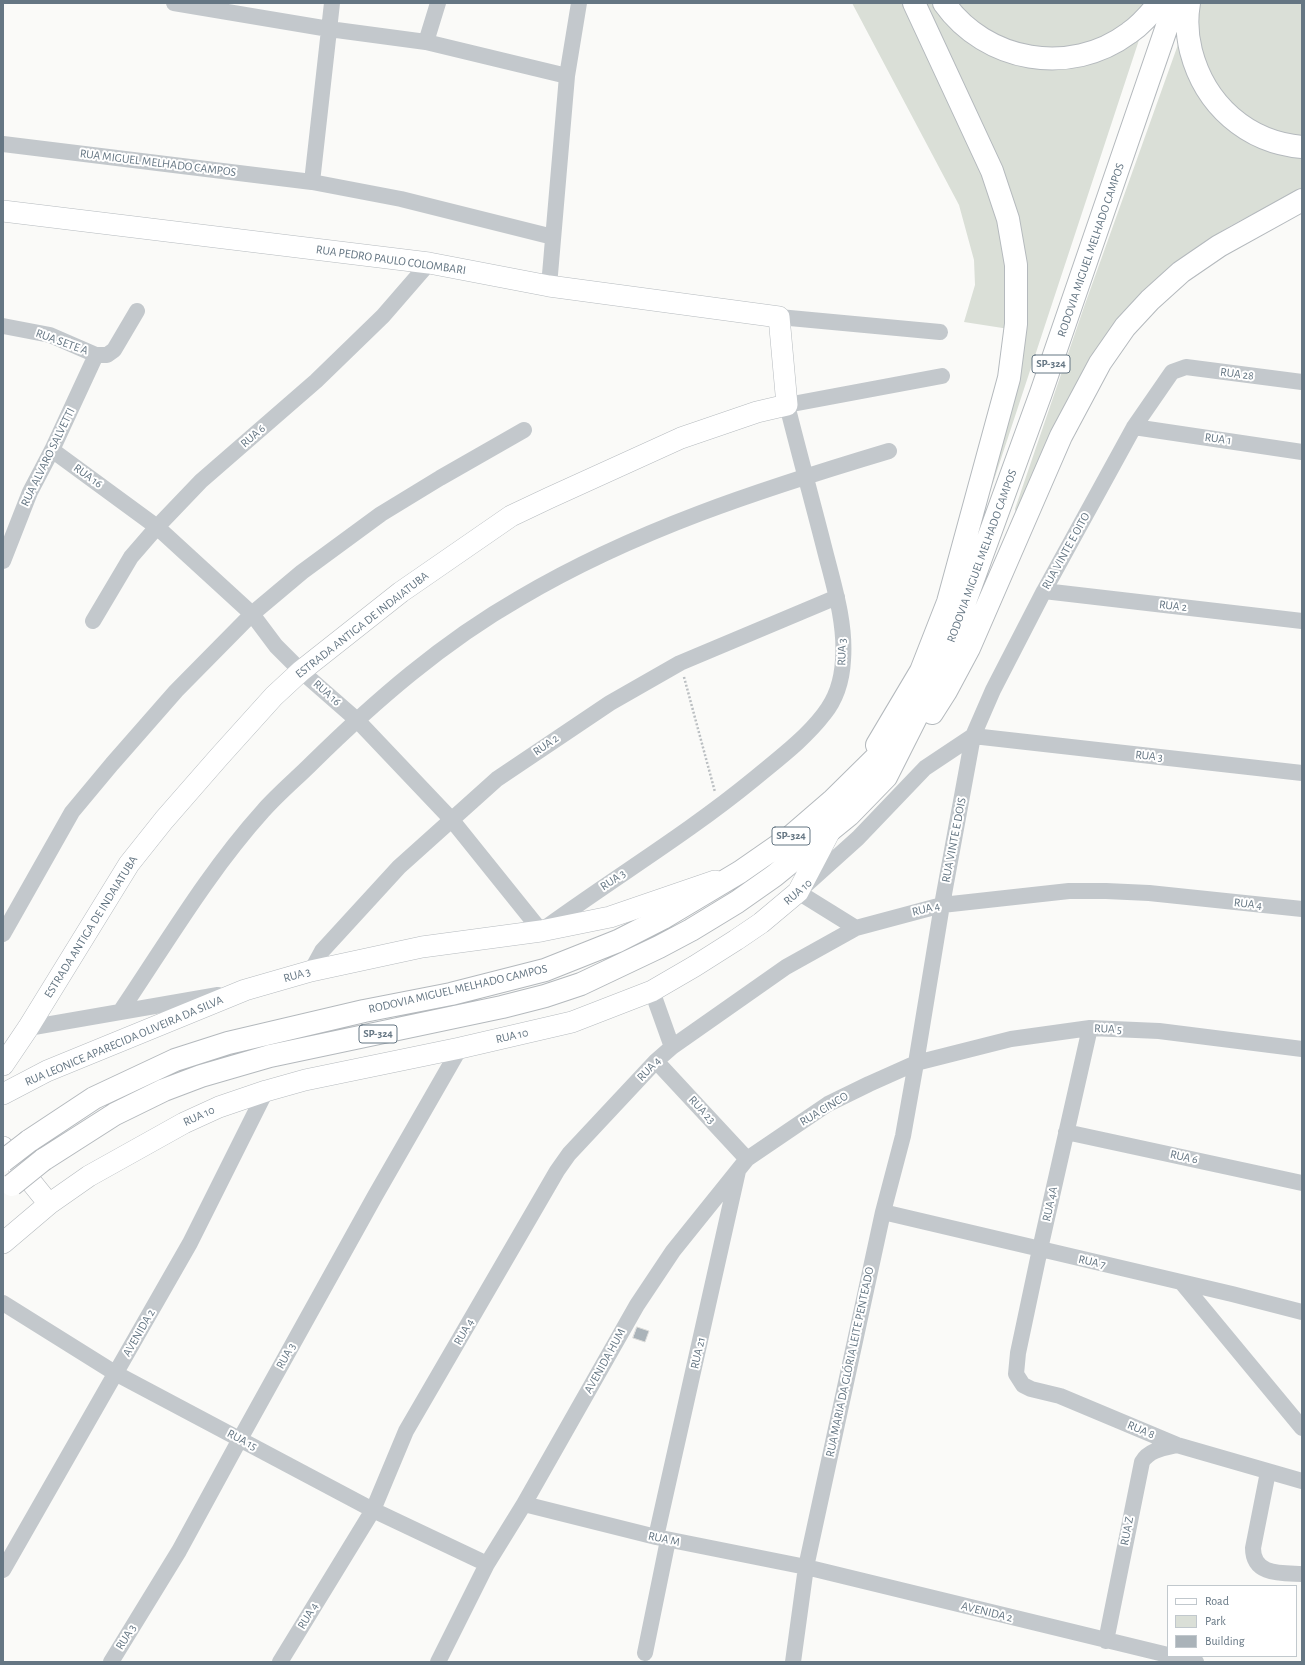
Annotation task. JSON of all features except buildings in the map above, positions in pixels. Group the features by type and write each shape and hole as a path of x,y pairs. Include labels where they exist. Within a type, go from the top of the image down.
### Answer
{"highway":[{"path":"859,773 921,671 948,602 1009,378 1016,324 1016,265 1013,242 1005,211 992,171 914,3"},
{"path":"944,3 968,28 993,45 1023,57 1040,59 1078,56 1111,44 1128,34 1140,24 1159,3"},
{"name":"RODOVIA MIGUEL MELHADO CAMPOS","path":"8,1189 43,1160 115,1114 164,1090 200,1076 270,1056 502,1007 545,996 581,984 627,963 691,930 737,902 774,876 849,815 886,777 940,668 1043,386 1175,3"},
{"path":"1189,3 1187,13 1187,35 1194,60 1201,79 1209,93 1222,110 1251,132 1290,146 1302,147"},
{"path":"886,777 927,721 946,691 969,648 1061,436 1100,364 1125,327 1150,300 1181,272 1219,246 1302,200"},
{"name":"RODOVIA MIGUEL MELHADO CAMPOS","path":"3,1161 28,1140 94,1098 175,1060 228,1043 451,994 545,970 618,941 663,918 740,872 789,838 833,800 914,720"}],"main road":[{"name":"RUA PEDRO PAULO COLOMBARI","path":"3,211 429,264 549,286 778,317"},
{"path":"778,317 787,405"},
{"name":"ESTRADA ANTIGA DE INDAIATUBA","path":"3,1065 28,1028 129,864 164,820 218,757 274,696 301,671 401,592 511,516 556,494 681,438 757,412 787,405"},
{"path":"798,892 830,831"},
{"path":"542,931 610,917 740,872"},
{"name":"RUA 10","path":"3,1243 49,1204 89,1176 184,1123 219,1107 305,1080 460,1048 572,1022 652,990 695,966 760,923 798,892"},
{"name":"RUA 3","path":"245,990 311,971 422,946 542,931"},
{"name":"RUA LEONICE APARECIDA OLIVEIRA DA SILVA","path":"3,1094 47,1071 245,990"},
{"path":"3,1147 49,1204"}],"street":[{"path":"312,182 332,3"},
{"path":"426,42 438,3"},
{"path":"549,286 567,76 579,3"},
{"path":"183,4 328,29 426,42 567,76"},
{"name":"RUA MIGUEL MELHADO CAMPOS","path":"3,144 312,182 401,199 553,237"},
{"name":"RUA 6","path":"93,621 131,557 157,526 202,481 322,376 383,316 429,264"},
{"path":"96,355 106,355 114,350 138,311"},
{"path":"778,317 940,332"},
{"name":"RUA SETE A","path":"3,326 50,335 96,355"},
{"name":"RUA ALVARO SALVETTI","path":"3,561 30,492 52,450 96,355"},
{"name":"RUA 28","path":"1172,372 1186,367 1302,382"},
{"name":"RUA VINTE E OITO","path":"973,736 992,690 1134,427 1172,372"},
{"path":"787,405 942,376"},
{"name":"RUA 3","path":"542,931 719,808 808,732 825,714 840,686 843,660 843,636 836,597 787,405"},
{"name":"RUA 1","path":"1134,427 1302,452"},
{"path":"3,934 72,812 176,690 252,614 302,572 381,514 524,430"},
{"name":"RUA 16","path":"52,450 157,526 252,614 276,646 301,671 357,720 452,819 542,931"},
{"path":"120,1012 230,850 264,810 357,720 410,675 451,643 506,606 530,592 588,562 667,525 805,476 889,451"},
{"name":"RUA 2","path":"1044,592 1302,620"},
{"name":"RUA 2","path":"311,971 327,945 399,867 497,779 610,703 680,663 836,597"},
{"name":"RUA 3","path":"973,736 1302,774"},
{"name":"RUA 10","path":"798,892 858,838 925,768 973,736"},
{"name":"RUA VINTE E DOIS","path":"916,1063 942,905 973,736"},
{"name":"RUA 4","path":"280,1662 373,1510 406,1431 558,1171 569,1154 656,1061 672,1047 786,967 856,928 942,905 1069,891 1106,891 1149,893 1302,910"},
{"path":"798,892 856,928"},
{"name":"RUA 3","path":"28,1028 245,990"},
{"path":"652,990 672,1047"},
{"name":"RUA 5","path":"916,1063 1011,1039 1090,1028 1159,1031 1302,1049"},
{"name":"RUA 4A","path":"1019,1379 1016,1374 1016,1368 1040,1249 1090,1028"},
{"name":"RUA 3","path":"111,1662 179,1551 375,1196 460,1048"},
{"name":"RUA 23","path":"656,1061 743,1163"},
{"name":"RUA CINCO","path":"743,1163 828,1104 916,1063"},
{"name":"RUA MARIA DA GLÓRIA LEITE PENTEADO","path":"793,1662 806,1567 882,1212 903,1136 916,1063"},
{"name":"AVENIDA 2","path":"3,1570 190,1243 266,1091"},
{"name":"RUA 6","path":"1066,1132 1302,1183"},
{"name":"AVENIDA HUM","path":"438,1662 487,1564 524,1504 636,1304 665,1262 743,1163"},
{"name":"RUA 21","path":"644,1653 662,1539 743,1163"},
{"name":"RUA 7","path":"882,1212 1232,1294 1302,1312"},
{"path":"1182,1283 1302,1428"},
{"name":"RUA 15","path":"3,1303 116,1373 373,1510 487,1564"},
{"name":"RUA 8","path":"1019,1379 1023,1385 1030,1389 1060,1396 1177,1445 1302,1481"},
{"name":"RUA Z","path":"1106,1641 1142,1462 1146,1456 1152,1452 1177,1445"},
{"path":"1268,1472 1254,1548 1254,1558 1261,1567 1267,1570 1302,1574"},
{"name":"RUA M","path":"524,1504 662,1539 806,1567"},
{"name":"AVENIDA 2","path":"806,1567 1167,1656"},
{"name":"AVENIDA 2","path":"1174,1657 1196,1662"}],"path":[{"path":"680,663 719,808"}],"green space":[{"path":"852,3 903,3 970,139 984,175 1005,244 1009,329 964,322 975,285 974,260 959,205"},
{"path":"920,3 936,3 1004,57 1136,38 1139,40 992,486 1021,365 1025,294"},
{"path":"955,3 1150,3 1135,20 1080,47 1039,50 985,31"},
{"path":"1198,3 1302,3 1302,137 1272,131 1237,111 1211,81 1199,47"},
{"path":"1180,39 1200,91 1302,154 1302,190 1241,220 1206,241 1155,280 1125,310 1100,344 1086,368 1017,516 1015,509 1084,307"}]}
